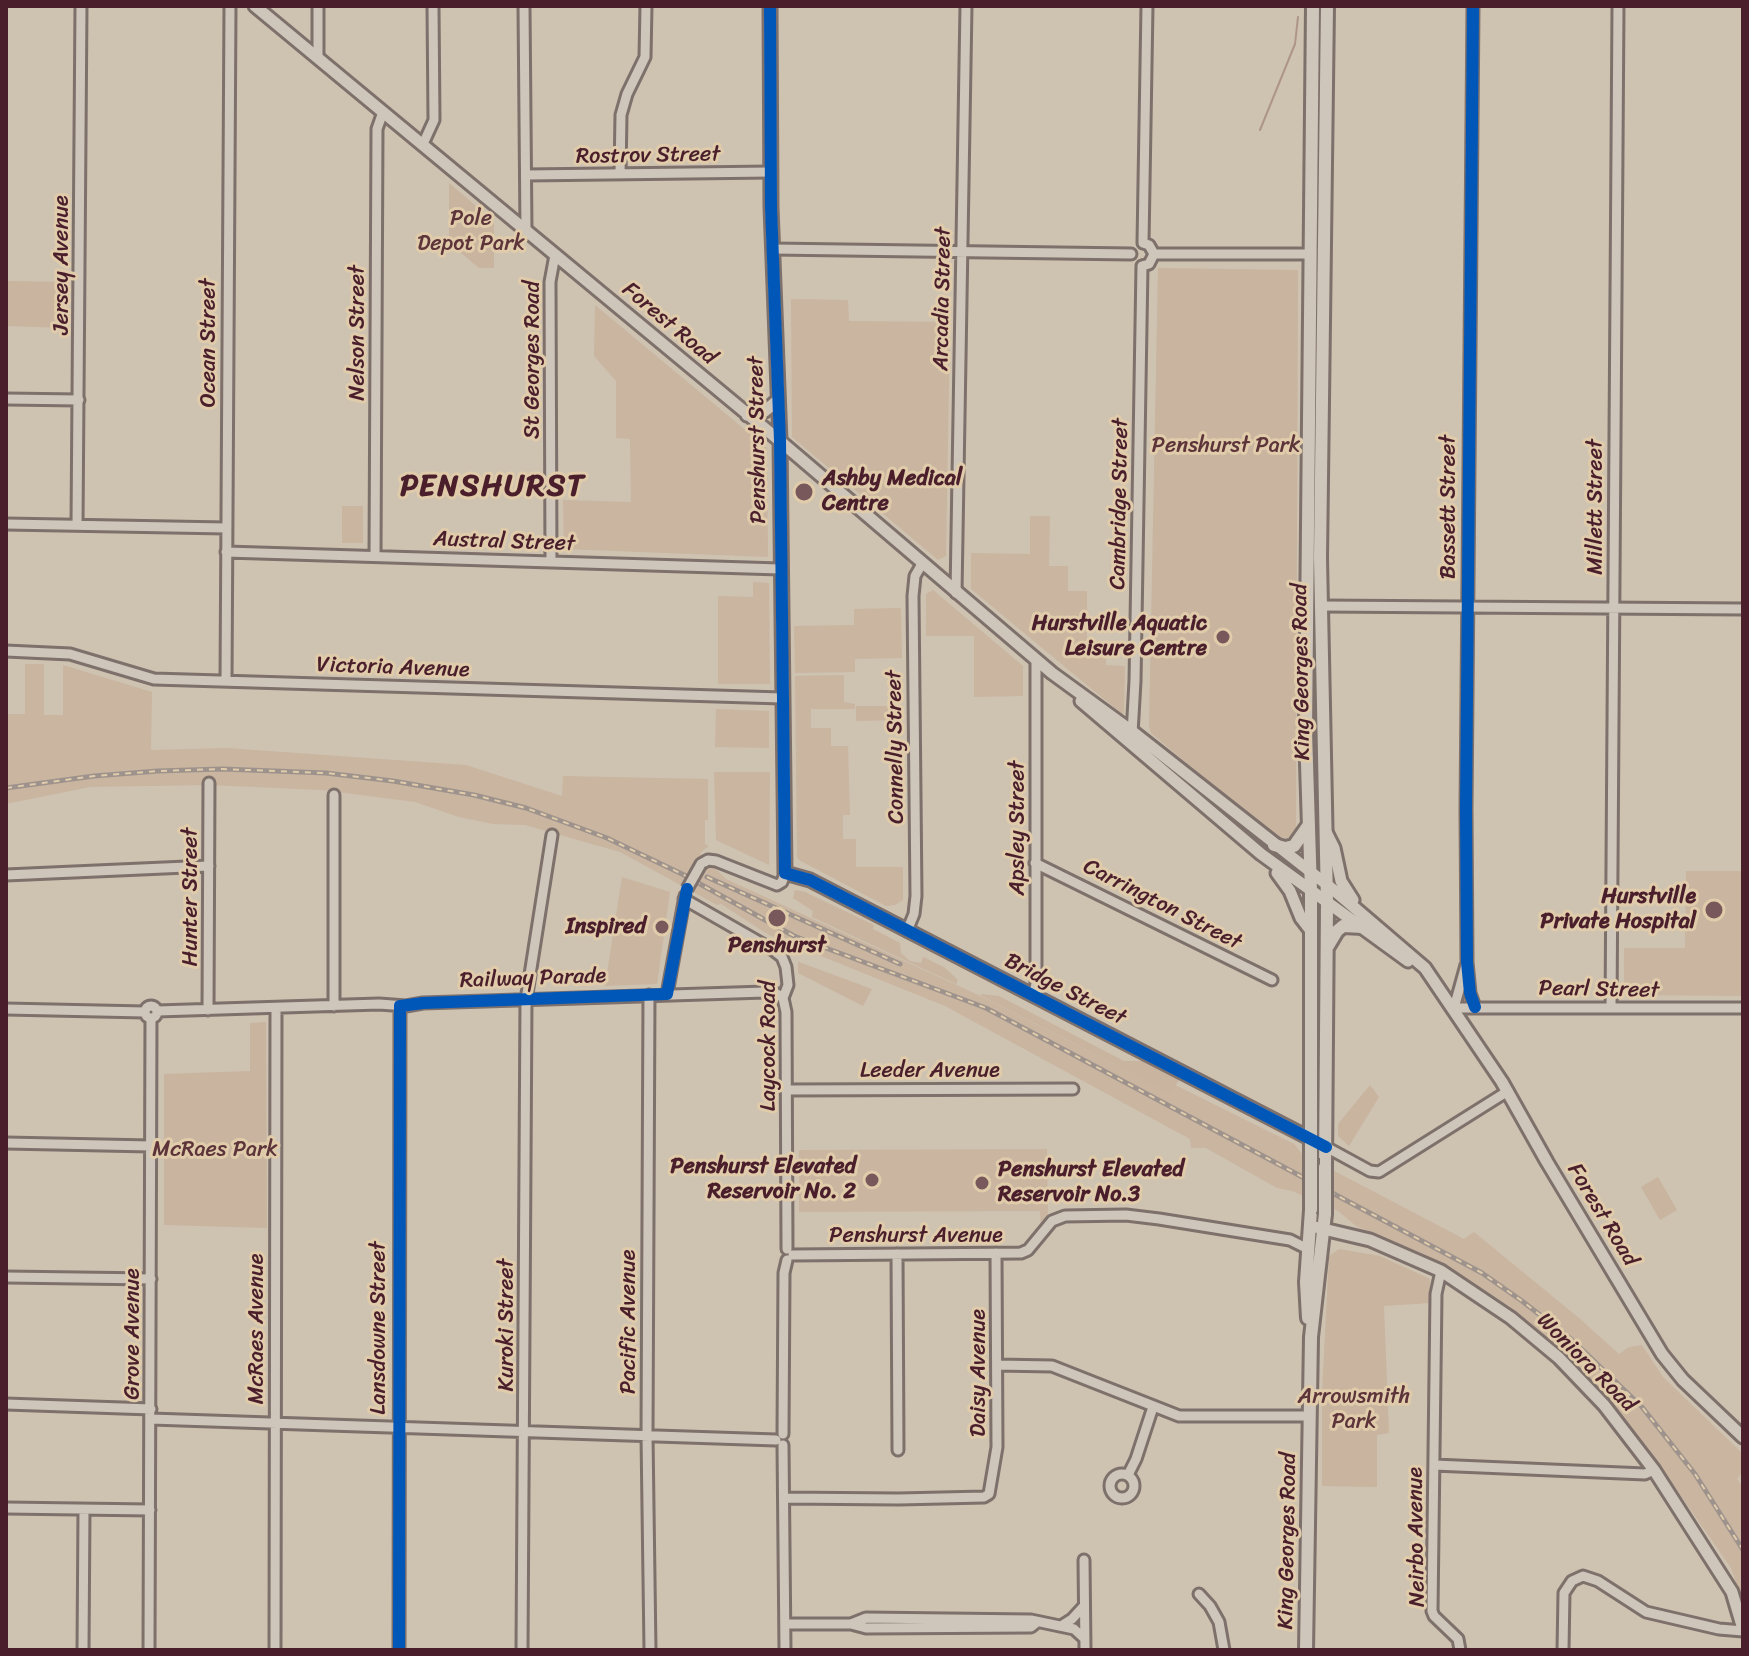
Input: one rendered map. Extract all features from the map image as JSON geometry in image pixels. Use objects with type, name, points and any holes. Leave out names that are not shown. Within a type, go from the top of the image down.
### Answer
[{"type":"highway","name":"King Georges Road","points":[[1311,1337],[1306,1301],[1311,1210],[1311,872],[1306,731],[1313,6]]},
{"type":"highway","name":"King Georges Road","points":[[1306,1650],[1311,1337],[1324,1229],[1326,1147],[1327,903],[1321,606],[1327,6]]},
{"type":"highway","points":[[1309,254],[1316,249],[1319,223],[1326,214]]},
{"type":"highway","points":[[1274,845],[1285,848],[1294,846],[1308,826]]},
{"type":"highway","points":[[1326,949],[1343,926],[1363,927]]},
{"type":"highway","name":"Bridge Street","points":[[1311,1139],[1326,1147]]},
{"type":"main road","name":"Forest Road","points":[[255,6],[780,441],[956,593],[1130,737],[1261,854],[1405,959],[1447,998]]},
{"type":"main road","name":"Penshurst Street","points":[[770,6],[771,172],[780,441],[785,873]]},
{"type":"main road","points":[[747,415],[765,411],[778,400]]},
{"type":"main road","name":"Forest Road","points":[[1130,737],[1311,872],[1425,968],[1508,1091],[1668,1363],[1743,1437]]},
{"type":"main road","points":[[1324,830],[1334,848],[1341,881],[1363,914]]},
{"type":"main road","points":[[1261,854],[1284,880],[1301,918],[1311,931]]},
{"type":"main road","name":"Bridge Street","points":[[785,873],[810,880],[1311,1139]]},
{"type":"main road","name":"Woniora Road","points":[[1310,1226],[1370,1240],[1441,1271],[1511,1318],[1559,1358],[1604,1405],[1654,1470],[1732,1592],[1743,1630]]},
{"type":"street","name":"Jersey Avenue","points":[[77,525],[81,6]]},
{"type":"street","name":"Ocean Street","points":[[226,681],[230,6]]},
{"type":"street","points":[[318,6],[318,58]]},
{"type":"street","points":[[423,144],[434,120],[433,6]]},
{"type":"street","points":[[524,6],[526,231]]},
{"type":"street","points":[[620,174],[621,115],[627,94],[645,57],[646,6]]},
{"type":"street","name":"Arcadia Street","points":[[956,593],[966,6]]},
{"type":"street","points":[[1143,243],[1147,6]]},
{"type":"street","name":"Bassett Street","points":[[1473,6],[1467,962],[1470,993],[1475,1007]]},
{"type":"street","name":"Millett Street","points":[[1611,1008],[1618,6]]},
{"type":"street","points":[[299,42],[311,41],[318,30]]},
{"type":"street","name":"Nelson Street","points":[[375,556],[377,129],[383,112]]},
{"type":"street","name":"Rostrov Street","points":[[526,175],[771,172]]},
{"type":"street","points":[[1143,243],[1149,245],[1154,254],[1149,264],[1142,266],[1133,261],[1131,254],[1136,245],[1143,243]]},
{"type":"street","points":[[773,249],[1131,254]]},
{"type":"street","points":[[1154,254],[1309,254]]},
{"type":"street","name":"St Georges Road","points":[[551,561],[550,282],[555,255]]},
{"type":"street","name":"Cambridge Street","points":[[1130,737],[1142,266]]},
{"type":"street","points":[[6,399],[79,400]]},
{"type":"street","points":[[6,524],[226,528]]},
{"type":"street","name":"Austral Street","points":[[226,552],[780,569]]},
{"type":"street","name":"Connelly Street","points":[[907,931],[914,914],[916,896],[913,596],[916,574],[922,564]]},
{"type":"street","points":[[1321,606],[1743,609]]},
{"type":"street","name":"Victoria Avenue","points":[[6,651],[70,654],[154,679],[782,698]]},
{"type":"street","name":"Apsley Street","points":[[1033,996],[1036,984],[1036,660]]},
{"type":"street","name":"Hunter Street","points":[[208,1010],[209,783]]},
{"type":"street","points":[[334,795],[334,1006]]},
{"type":"street","name":"Kuroki Street","points":[[522,1650],[526,1000],[552,835]]},
{"type":"street","name":"Bridge Street","points":[[686,894],[701,864],[708,860],[774,885],[781,883],[785,873]]},
{"type":"street","name":"Carrington Street","points":[[1035,863],[1272,980]]},
{"type":"street","points":[[6,875],[209,866]]},
{"type":"street","points":[[667,994],[686,894]]},
{"type":"street","name":"Laycock Road","points":[[686,894],[782,957],[788,980],[783,998],[786,1012],[789,1255],[784,1273],[780,1440],[784,1498],[785,1650]]},
{"type":"street","name":"Bassett Street","points":[[1454,1008],[1467,962]]},
{"type":"street","name":"Railway Parade","points":[[6,1009],[151,1014],[667,994],[765,992],[783,998]]},
{"type":"street","name":"Pacific Avenue","points":[[649,995],[647,1436],[650,1650]]},
{"type":"street","name":"Lansdowne Street","points":[[399,1650],[400,1006]]},
{"type":"street","name":"McRaes Avenue","points":[[275,1650],[276,1008]]},
{"type":"street","name":"Pearl Street","points":[[1454,1008],[1743,1008]]},
{"type":"street","name":"Grove Avenue","points":[[149,1650],[151,1014]]},
{"type":"street","name":"Leeder Avenue","points":[[787,1090],[1073,1089]]},
{"type":"street","name":"Bridge Street","points":[[1326,1147],[1370,1171],[1379,1172],[1508,1091]]},
{"type":"street","points":[[6,1143],[151,1146]]},
{"type":"street","name":"Penshurst Avenue","points":[[789,1255],[1025,1252],[1052,1221],[1065,1216],[1142,1217],[1284,1239],[1308,1249]]},
{"type":"street","name":"Daisy Avenue","points":[[784,1498],[984,1497],[991,1493],[997,1447],[996,1253]]},
{"type":"street","points":[[897,1254],[898,1450]]},
{"type":"street","name":"Neirbo Avenue","points":[[1441,1271],[1436,1286],[1432,1611],[1458,1639],[1460,1650]]},
{"type":"street","points":[[6,1277],[151,1279]]},
{"type":"street","points":[[997,1365],[1052,1366],[1179,1416],[1310,1416]]},
{"type":"street","points":[[6,1404],[274,1425],[780,1440]]},
{"type":"street","points":[[1128,1475],[1153,1407]]},
{"type":"street","points":[[1434,1465],[1645,1474],[1654,1470]]},
{"type":"street","points":[[6,1508],[150,1510]]},
{"type":"street","points":[[83,1650],[84,1510]]},
{"type":"street","points":[[1084,1560],[1085,1644]]},
{"type":"street","points":[[1563,1650],[1564,1593],[1572,1581],[1583,1576],[1598,1581],[1646,1612],[1719,1629],[1743,1630]]},
{"type":"street","points":[[1199,1594],[1219,1622],[1224,1650]]},
{"type":"street","points":[[1061,1626],[1084,1606]]},
{"type":"street","points":[[785,1624],[851,1624],[866,1618],[1031,1620],[1074,1629],[1085,1644]]},
{"type":"shaded area","points":[[791,299],[848,300],[849,321],[950,322],[946,556],[938,560],[792,437]]},
{"type":"shaded area","points":[[595,305],[767,448],[768,557],[564,549],[563,500],[631,502],[630,439],[616,438],[616,381],[594,356]]},
{"type":"shaded area","points":[[342,506],[363,506],[363,543],[342,543]]},
{"type":"shaded area","points":[[1030,516],[1050,516],[1049,566],[1068,566],[1068,591],[1087,591],[1087,649],[1106,649],[1106,665],[1125,666],[1122,714],[971,589],[971,553],[1030,554]]},
{"type":"shaded area","points":[[753,582],[769,583],[770,684],[718,684],[718,596],[753,597]]},
{"type":"shaded area","points":[[933,590],[1023,666],[1023,696],[974,697],[974,636],[926,636],[926,594]]},
{"type":"shaded area","points":[[901,608],[902,658],[855,659],[855,672],[795,673],[794,626],[854,625],[854,609]]},
{"type":"shaded area","points":[[25,664],[44,664],[44,715],[63,715],[63,665],[152,692],[151,750],[226,748],[466,765],[562,796],[563,776],[708,779],[705,844],[709,846],[700,853],[726,879],[989,1000],[1114,1064],[1139,1067],[1294,1144],[1302,1154],[1464,1239],[1474,1232],[1619,1354],[1629,1347],[1642,1345],[1663,1377],[1743,1454],[1743,1471],[1737,1479],[1743,1487],[1743,1603],[1731,1568],[1652,1454],[1575,1362],[1509,1306],[1426,1255],[1356,1226],[1338,1211],[1292,1191],[1277,1188],[1206,1148],[1191,1148],[1190,1139],[945,1006],[769,935],[721,904],[717,905],[620,852],[525,825],[493,824],[459,817],[415,802],[322,790],[209,785],[90,787],[6,804],[6,714],[25,714]]},
{"type":"shaded area","points":[[844,675],[844,702],[855,704],[855,709],[811,709],[811,728],[831,728],[831,746],[848,746],[850,815],[843,815],[843,839],[856,839],[856,867],[903,867],[903,900],[895,905],[886,906],[797,857],[795,676]]},
{"type":"shaded area","points":[[716,709],[769,711],[769,748],[715,747]]},
{"type":"shaded area","points":[[714,772],[770,772],[769,865],[716,840]]},
{"type":"shaded area","name":"Hurstville Private Hospital","points":[[1686,871],[1743,871],[1743,996],[1628,995],[1624,991],[1624,948],[1685,948]]},
{"type":"shaded area","points":[[622,877],[670,892],[657,984],[605,986]]},
{"type":"shaded area","points":[[1047,1149],[1048,1217],[1041,1227],[1040,1211],[799,1212],[799,1150]]},
{"type":"green space","name":"Pole Depot Park","points":[[449,183],[494,221],[494,268],[479,268],[449,243]]},
{"type":"green space","name":"Penshurst Park","points":[[1158,268],[1298,270],[1296,827],[1290,838],[1277,837],[1259,824],[1151,733],[1149,727]]},
{"type":"green space","points":[[7,281],[66,282],[65,328],[7,326]]},
{"type":"green space","points":[[856,706],[903,706],[903,720],[856,721]]},
{"type":"green space","points":[[795,890],[874,925],[873,929],[900,943],[901,953],[910,961],[921,963],[923,957],[944,967],[958,980],[956,984],[812,917],[813,911],[793,898]]},
{"type":"green space","points":[[798,962],[872,989],[863,1006],[798,973]]},
{"type":"green space","points":[[982,994],[999,996],[1124,1061],[1148,1061],[1179,1080],[1171,1093]]},
{"type":"green space","name":"McRaes Park","points":[[266,1022],[267,1228],[164,1225],[164,1074],[250,1071],[250,1023]]},
{"type":"green space","points":[[1370,1085],[1379,1097],[1349,1146],[1338,1136],[1338,1124]]},
{"type":"green space","points":[[1658,1177],[1677,1210],[1660,1220],[1641,1187]]},
{"type":"green space","name":"Arrowsmith Park","points":[[1339,1249],[1380,1256],[1430,1279],[1430,1303],[1384,1306],[1389,1433],[1377,1435],[1377,1487],[1322,1486],[1322,1393],[1329,1256]]},
{"type":"waterway","points":[[1260,130],[1295,44],[1298,17]]},
{"type":"railway","points":[[6,788],[158,771],[222,769],[326,773],[474,795],[526,808],[607,838],[682,874],[794,936],[986,1008],[1482,1273],[1571,1339],[1642,1407],[1695,1474],[1743,1550]]},
{"type":"railway","points":[[707,877],[900,964]]},
{"type":"cycle path","points":[[770,6],[771,207],[780,441],[785,873],[810,880],[1326,1147]]},
{"type":"cycle path","points":[[1473,6],[1466,809],[1467,962],[1470,993],[1475,1007]]},
{"type":"cycle path","points":[[399,1650],[400,1006],[667,994],[687,889]]},
{"type":"place","name":"Ashby Medical Centre","points":[[804,492]]},
{"type":"place","name":"Hurstville Aquatic Leisure Centre","points":[[1223,637]]},
{"type":"place","name":"Hurstville Private Hospital","points":[[1714,910]]},
{"type":"place","name":"Penshurst","points":[[777,918]]},
{"type":"place","name":"Inspired","points":[[662,927]]},
{"type":"place","name":"Penshurst Elevated Reservoir No. 2","points":[[872,1180]]},
{"type":"place","name":"Penshurst Elevated Reservoir No.3","points":[[982,1183]]},
{"type":"district","name":"PENSHURST","points":[[493,487]]}]
